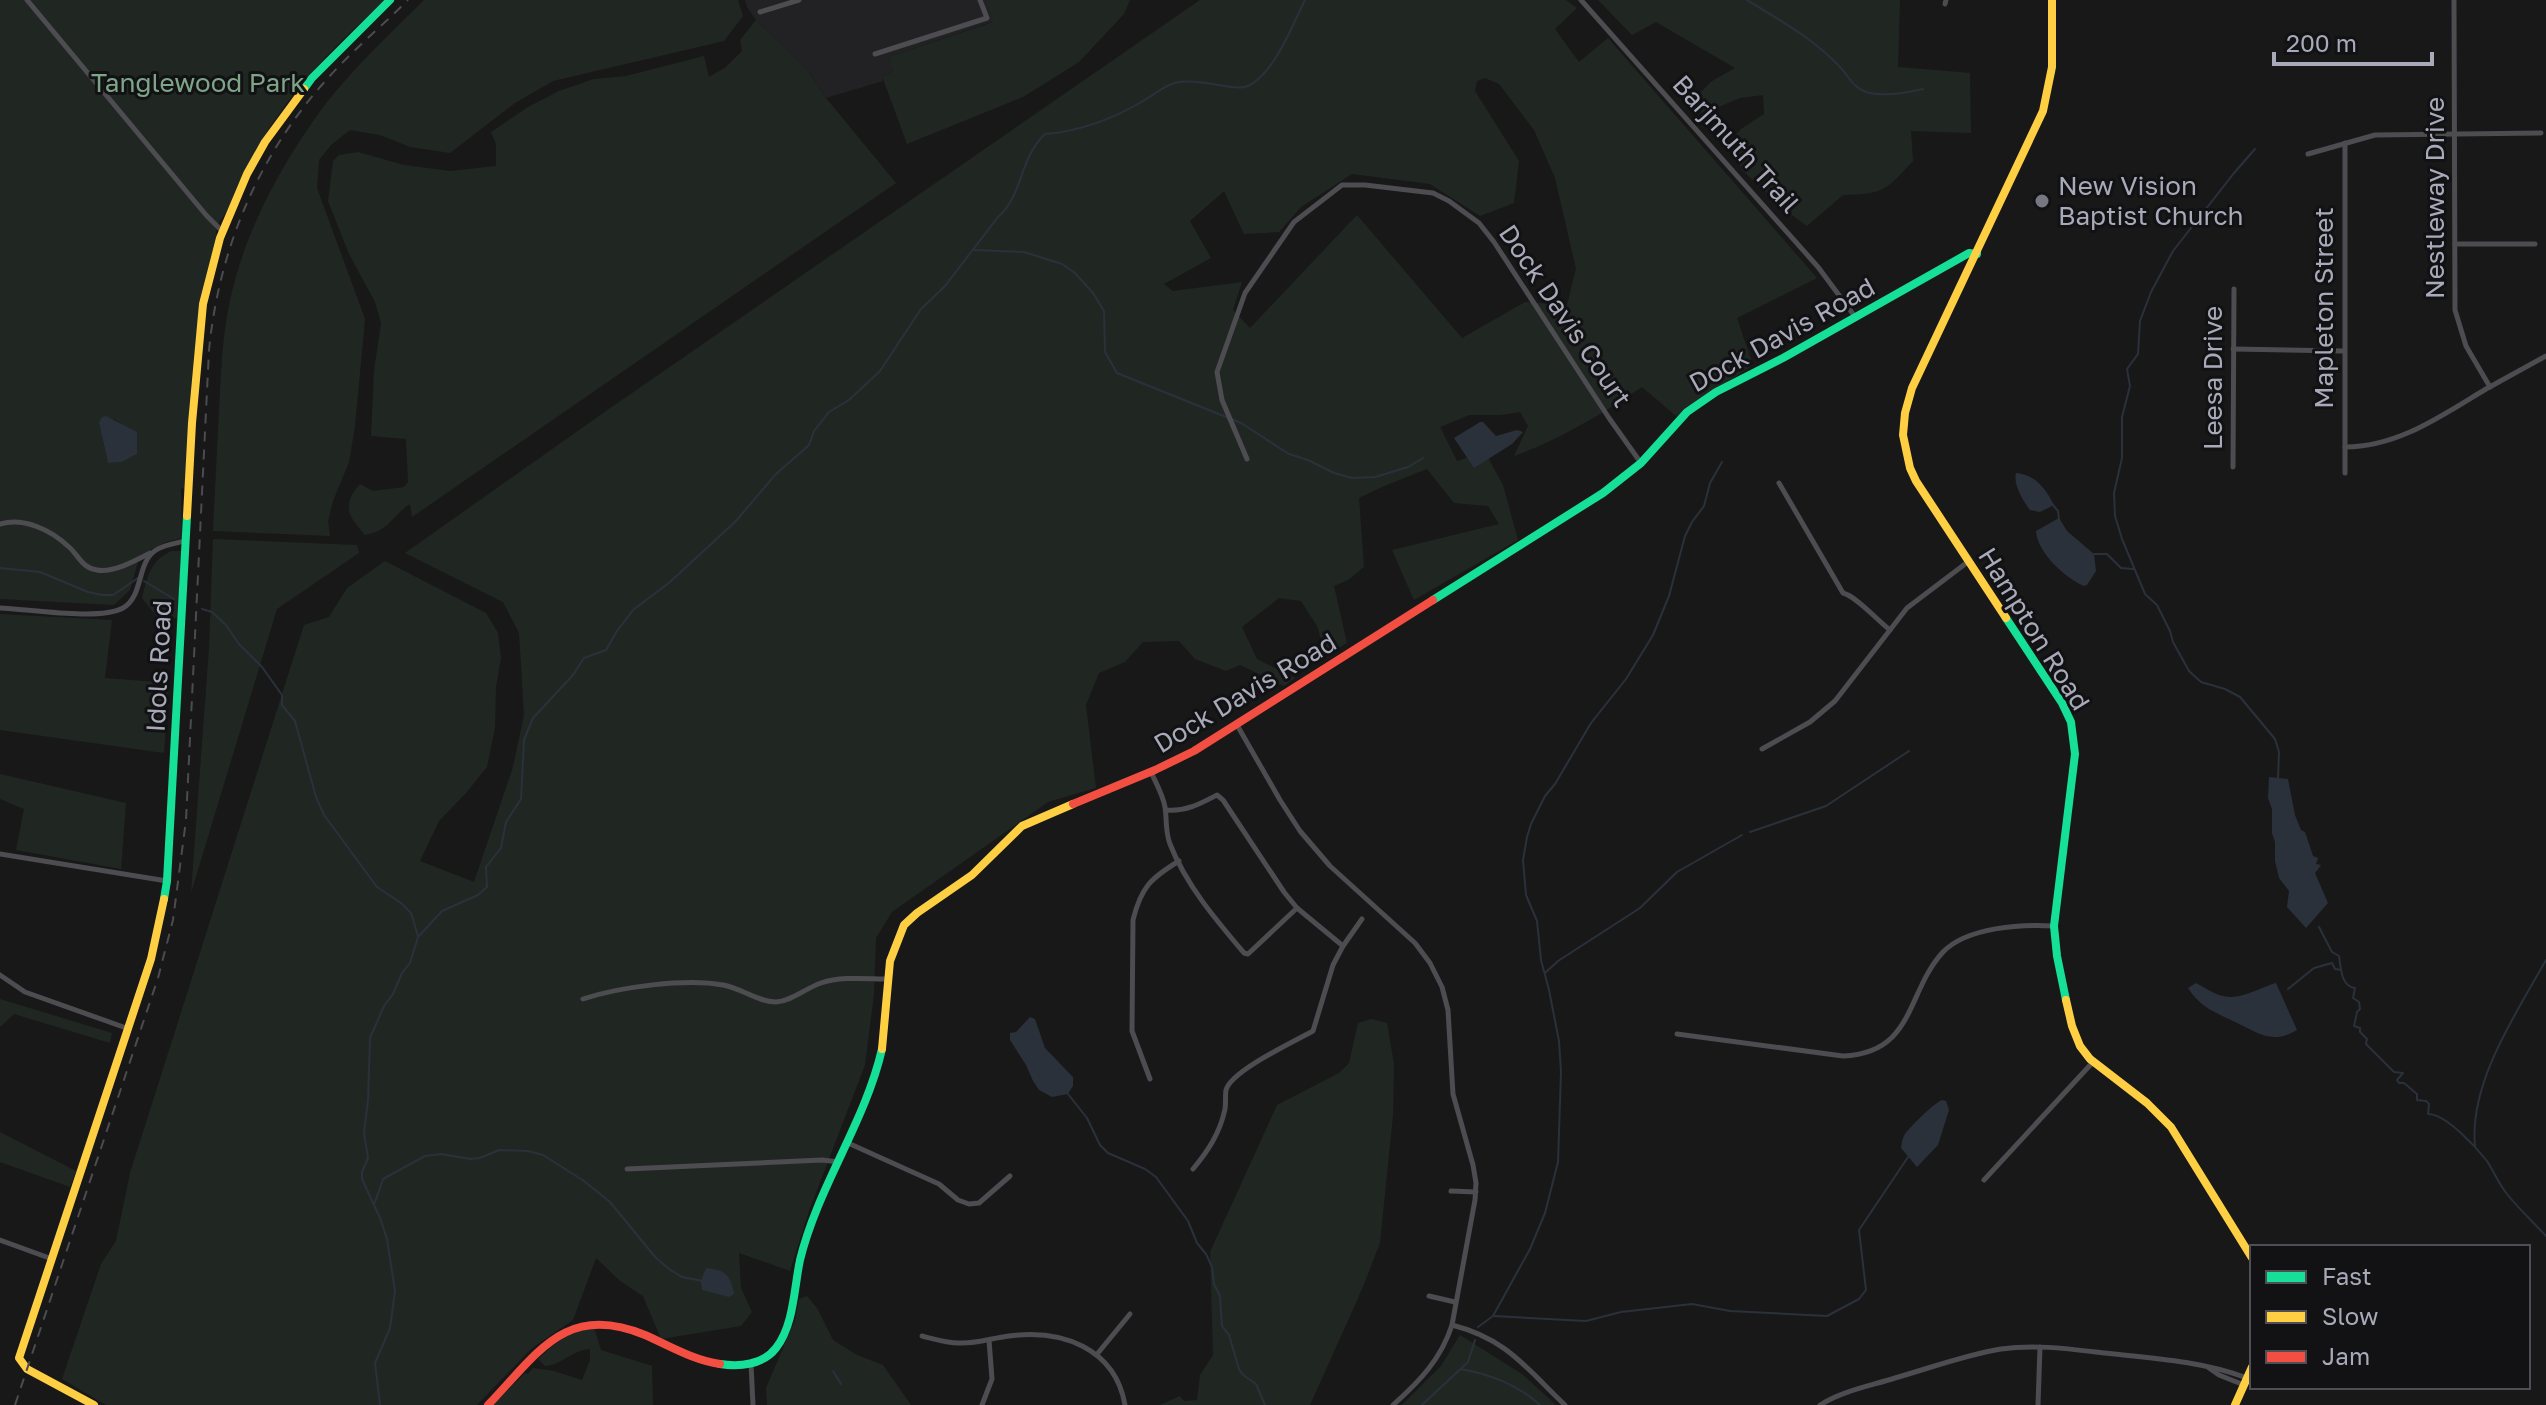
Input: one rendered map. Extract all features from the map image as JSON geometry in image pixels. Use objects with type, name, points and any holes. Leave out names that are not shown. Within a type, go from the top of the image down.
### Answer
[{"type":"street","points":[[27,0],[222,231]]},
{"type":"street","name":"Idols Road","points":[[94,1405],[27,1369],[19,1358],[151,959],[167,881],[192,423],[203,304],[222,231],[265,142],[312,78],[390,0]]},
{"type":"street","points":[[760,12],[799,0]]},
{"type":"street","points":[[875,54],[987,18],[980,0]]},
{"type":"street","name":"Barjmuth Trail","points":[[1581,0],[1818,267],[1856,318]]},
{"type":"street","name":"Hampton Road","points":[[2052,0],[2052,67],[2047,100],[1912,388],[1903,419],[1903,448],[1916,481],[2062,703],[2074,734],[2075,754],[2054,926],[2072,1026],[2080,1046],[2093,1062],[2147,1103],[2171,1127],[2250,1255]]},
{"type":"street","name":"Nestleway Drive","points":[[2454,0],[2454,295],[2457,321],[2466,346],[2490,387]]},
{"type":"street","points":[[2308,154],[2385,134],[2541,133]]},
{"type":"street","name":"Mapleton Street","points":[[2345,143],[2345,473]]},
{"type":"street","name":"Dock Davis Court","points":[[1247,459],[1222,400],[1217,372],[1245,293],[1294,222],[1342,185],[1365,185],[1433,193],[1479,223],[1641,463]]},
{"type":"street","points":[[2455,244],[2535,244]]},
{"type":"street","name":"Dock Davis Road","points":[[751,1364],[769,1355],[782,1338],[802,1251],[881,1055],[895,942],[910,918],[976,872],[1022,826],[1194,751],[1603,493],[1641,463],[1687,412],[1716,392],[1856,318],[1969,253],[1977,254]]},
{"type":"street","name":"Leesa Drive","points":[[2233,467],[2234,289]]},
{"type":"street","points":[[2233,349],[2343,351]]},
{"type":"street","points":[[2345,447],[2362,447],[2395,439],[2435,420],[2546,356]]},
{"type":"street","points":[[1779,483],[1843,593],[1853,596],[1890,630]]},
{"type":"street","points":[[0,524],[22,521],[39,528],[67,545],[85,566],[94,570],[120,567],[156,550],[185,541]]},
{"type":"street","points":[[0,608],[77,613],[117,610],[131,601],[147,559],[156,550]]},
{"type":"street","points":[[1762,749],[1810,722],[1835,701],[1907,608],[1969,561]]},
{"type":"street","points":[[1237,725],[1300,831],[1327,863],[1415,943],[1437,974],[1448,1010],[1453,1094],[1473,1165],[1476,1192],[1446,1343],[1435,1363],[1393,1405]]},
{"type":"street","points":[[1151,772],[1163,798],[1165,826],[1179,861],[1218,922],[1244,953],[1248,954],[1297,908]]},
{"type":"street","points":[[1166,810],[1192,807],[1217,795],[1297,908],[1343,946]]},
{"type":"street","points":[[0,854],[167,881]]},
{"type":"street","points":[[1150,1079],[1132,1031],[1133,920],[1148,883],[1179,861]]},
{"type":"street","points":[[1193,1169],[1217,1136],[1227,1101],[1226,1090],[1233,1080],[1253,1064],[1313,1031],[1333,965],[1362,919]]},
{"type":"street","points":[[1677,1034],[1862,1056],[1897,1033],[1944,952],[1960,940],[1995,929],[2054,926]]},
{"type":"street","points":[[0,975],[25,992],[129,1029]]},
{"type":"street","points":[[583,999],[603,992],[683,983],[721,984],[773,1002],[788,1000],[824,982],[857,978],[889,979]]},
{"type":"street","points":[[1984,1180],[2093,1062]]},
{"type":"street","points":[[848,1143],[939,1184],[958,1200],[969,1204],[979,1203],[1010,1176]]},
{"type":"street","points":[[627,1169],[822,1160],[839,1162]]},
{"type":"street","points":[[1451,1191],[1476,1192]]},
{"type":"street","points":[[0,1240],[53,1259]]},
{"type":"street","points":[[1429,1296],[1455,1302]]},
{"type":"street","points":[[1098,1353],[1130,1314]]},
{"type":"street","points":[[488,1405],[549,1344],[569,1329],[606,1323],[713,1364],[751,1364],[753,1405]]},
{"type":"street","points":[[1452,1325],[1469,1329],[1500,1344],[1565,1405]]},
{"type":"street","points":[[922,1336],[953,1343],[1010,1336],[1071,1341],[1098,1353],[1117,1379],[1125,1405]]},
{"type":"street","points":[[982,1405],[993,1369],[989,1340]]},
{"type":"street","points":[[2038,1405],[2040,1347]]},
{"type":"street","points":[[1820,1405],[1950,1361],[1999,1349],[2040,1347],[2161,1358],[2208,1368],[2219,1375],[2246,1382]]},
{"type":"street","points":[[2235,1405],[2250,1372]]},
{"type":"shaded area","points":[[745,0],[986,0],[994,21],[889,57],[893,71],[882,76],[883,81],[826,98],[807,69],[756,20]]},
{"type":"shaded area","points":[[106,416],[137,432],[137,454],[122,462],[108,463],[99,423]]},
{"type":"shaded area","points":[[1480,422],[1496,436],[1517,430],[1523,432],[1512,444],[1474,468],[1454,438]]},
{"type":"shaded area","points":[[2016,473],[2029,476],[2039,483],[2054,505],[2040,512],[2030,510],[2017,487]]},
{"type":"shaded area","points":[[2059,518],[2067,531],[2094,554],[2096,571],[2087,585],[2061,571],[2041,547],[2036,531]]},
{"type":"shaded area","points":[[2269,777],[2288,779],[2295,815],[2313,856],[2318,858],[2316,864],[2321,865],[2315,873],[2328,903],[2306,928],[2287,907],[2289,891],[2279,878],[2272,833],[2272,809],[2268,798]]},
{"type":"shaded area","points":[[2196,983],[2219,995],[2234,997],[2276,983],[2297,1030],[2279,1037],[2256,1032],[2202,1004],[2188,988]]},
{"type":"shaded area","points":[[1030,1017],[1035,1019],[1045,1048],[1073,1077],[1073,1086],[1068,1094],[1052,1097],[1039,1090],[1010,1040],[1010,1033],[1016,1032]]},
{"type":"shaded area","points":[[1942,1100],[1946,1101],[1949,1110],[1938,1145],[1917,1167],[1901,1148],[1903,1138],[1922,1116]]},
{"type":"shaded area","points":[[706,1268],[726,1275],[734,1294],[729,1297],[702,1290],[701,1281]]},
{"type":"green space","name":"Tanglewood Park","points":[[0,0],[386,0],[336,46],[278,115],[217,226],[193,362],[185,489],[181,488],[182,538],[140,555],[130,590],[114,605],[0,599]],"holes":[[[114,419],[121,424],[137,454],[122,462],[108,463],[99,423]]]},
{"type":"green space","points":[[424,0],[738,0],[743,16],[724,41],[553,81],[515,103],[450,153],[410,147],[380,135],[350,130],[331,145],[319,160],[317,188],[365,319],[355,426],[349,462],[328,521],[330,536],[213,531],[224,342],[230,301],[245,249],[279,175],[324,106],[359,65]]},
{"type":"green space","points":[[986,0],[1130,0],[1124,14],[1079,62],[1023,97],[907,144],[882,76],[893,71],[889,57],[993,22]]},
{"type":"green space","points":[[1200,0],[1566,0],[1577,8],[1555,29],[1579,62],[1608,38],[1817,278],[1737,318],[1753,365],[1676,416],[1642,387],[1580,426],[1514,456],[1528,426],[1520,412],[1470,415],[1440,427],[1457,461],[1485,452],[1503,485],[1518,540],[1414,600],[1392,550],[1499,524],[1488,506],[1454,503],[1427,469],[1359,498],[1364,567],[1348,580],[1334,586],[1347,643],[1326,656],[1317,626],[1301,601],[1279,598],[1242,627],[1257,659],[1295,678],[1284,686],[1240,665],[1226,671],[1195,659],[1179,641],[1143,642],[1125,662],[1099,673],[1086,705],[1096,788],[1048,802],[892,912],[876,938],[874,994],[865,1065],[809,1211],[790,1271],[739,1253],[741,1288],[752,1312],[741,1326],[661,1339],[643,1296],[620,1281],[596,1258],[573,1320],[532,1348],[477,1405],[106,1405],[62,1379],[101,1264],[116,1241],[130,1173],[304,625],[329,617],[347,588],[385,561],[486,613],[498,633],[501,658],[496,687],[495,728],[487,767],[439,821],[420,861],[474,882],[513,767],[524,715],[519,633],[503,602],[405,553]],"holes":[[[1485,78],[1499,84],[1534,130],[1555,178],[1576,269],[1567,305],[1525,302],[1462,338],[1357,215],[1250,328],[1233,310],[1242,282],[1173,291],[1164,284],[1211,258],[1190,221],[1224,191],[1244,234],[1279,232],[1301,207],[1352,174],[1430,184],[1480,216],[1514,203],[1519,161],[1475,91],[1477,81]]]},
{"type":"green space","points":[[1598,0],[1900,0],[1898,67],[1970,73],[1971,133],[1911,131],[1913,161],[1896,179],[1876,192],[1843,195],[1807,226],[1742,170],[1729,143],[1741,129],[1764,114],[1763,95],[1740,98],[1702,114],[1694,99],[1712,81],[1735,68],[1656,22],[1632,35]]},
{"type":"green space","points":[[756,20],[807,69],[826,98],[896,183],[412,517],[410,504],[385,526],[365,535],[351,516],[350,499],[360,484],[373,491],[404,487],[408,482],[406,439],[371,436],[374,371],[381,323],[375,302],[349,254],[328,201],[333,161],[339,155],[358,152],[404,165],[450,171],[496,166],[496,144],[491,132],[528,107],[559,91],[594,79],[626,76],[704,56],[709,77],[726,67],[742,51],[740,40]]},
{"type":"green space","points":[[213,539],[357,545],[359,553],[277,609],[191,893],[209,648]]},
{"type":"green space","points":[[172,551],[181,551],[178,618],[158,618],[142,598],[155,564]]},
{"type":"green space","points":[[0,614],[112,620],[105,678],[169,683],[164,753],[0,730]]},
{"type":"green space","points":[[0,774],[126,803],[121,869],[16,850],[24,809],[0,799]]},
{"type":"green space","points":[[0,999],[112,1033],[110,1043],[14,1014],[0,1027]]},
{"type":"green space","points":[[1371,1019],[1387,1023],[1394,1064],[1393,1115],[1380,1243],[1310,1405],[1160,1405],[1180,1396],[1184,1401],[1197,1400],[1200,1375],[1213,1355],[1210,1252],[1277,1105],[1339,1073],[1349,1063],[1358,1023]]},
{"type":"green space","points":[[0,1132],[76,1171],[70,1187],[0,1162]]},
{"type":"green space","points":[[807,1296],[817,1308],[833,1340],[857,1355],[883,1365],[911,1405],[767,1405],[766,1388],[795,1320],[799,1299]]},
{"type":"green space","points":[[594,1327],[601,1350],[652,1366],[653,1405],[493,1405],[533,1368],[582,1380],[590,1360],[590,1349],[551,1365],[545,1366],[538,1359],[570,1334]]},
{"type":"green space","points":[[1460,1335],[1522,1374],[1556,1405],[1402,1405],[1441,1366]]},
{"type":"waterway","points":[[380,1405],[375,1363],[390,1328],[395,1291],[387,1239],[362,1179],[368,1158],[364,1133],[370,1038],[384,1006],[410,963],[418,937],[442,911],[478,895],[487,887],[486,867],[501,848],[506,822],[521,799],[524,740],[533,718],[573,675],[584,658],[606,650],[633,610],[670,582],[736,521],[775,475],[809,445],[814,431],[829,412],[849,400],[880,371],[921,309],[945,286],[1013,198],[1030,155],[1045,134],[1083,127],[1108,118],[1175,83],[1248,86],[1274,60],[1305,0]]},
{"type":"waterway","points":[[1747,0],[1818,47],[1861,90],[1887,94],[1923,89]]},
{"type":"waterway","points":[[2255,149],[2173,251],[2151,292],[2140,321],[2138,354],[2127,369],[2130,386],[2122,417],[2122,458],[2114,493],[2115,516],[2122,539],[2145,594],[2157,605],[2189,671],[2201,682],[2240,697],[2275,739],[2279,752],[2278,779]]},
{"type":"waterway","points":[[974,250],[1024,252],[1062,264],[1093,293],[1104,311],[1105,352],[1117,373],[1241,423],[1289,454],[1352,478],[1375,477],[1408,467],[1423,458]]},
{"type":"waterway","points":[[1478,1327],[1493,1316],[1530,1249],[1545,1213],[1558,1162],[1559,1041],[1541,960],[1537,921],[1526,895],[1523,860],[1527,837],[1545,796],[1591,723],[1626,679],[1653,635],[1669,596],[1685,536],[1704,506],[1710,483],[1722,462]]},
{"type":"waterway","points":[[2052,504],[2058,511],[2059,519]]},
{"type":"waterway","points":[[2094,554],[2107,554],[2121,568],[2133,569]]},
{"type":"waterway","points":[[0,568],[40,572],[102,595],[113,595],[138,578]]},
{"type":"waterway","points":[[144,581],[174,599]]},
{"type":"waterway","points":[[202,609],[212,612],[226,625],[282,695],[282,705],[295,721],[324,815],[377,887],[411,913],[418,936]]},
{"type":"waterway","points":[[1750,832],[1826,806],[1909,751]]},
{"type":"waterway","points":[[1545,973],[1558,961],[1640,908],[1677,872],[1742,835]]},
{"type":"waterway","points":[[2319,927],[2332,952],[2339,956],[2344,980],[2355,988],[2353,998],[2359,1002],[2360,1009],[2354,1026],[2360,1028],[2367,1039],[2366,1044],[2394,1072],[2403,1073],[2397,1080],[2417,1094],[2417,1100],[2429,1104],[2428,1114],[2452,1125],[2476,1148],[2507,1194],[2546,1236]]},
{"type":"waterway","points":[[2475,1146],[2475,1122],[2487,1073],[2546,960]]},
{"type":"waterway","points":[[2288,989],[2314,968],[2332,963],[2335,969],[2341,970]]},
{"type":"waterway","points":[[1068,1094],[1087,1118],[1100,1145],[1108,1153],[1156,1177],[1188,1221],[1212,1267],[1214,1284],[1220,1296],[1222,1326],[1229,1335],[1239,1369],[1256,1384],[1265,1405]]},
{"type":"waterway","points":[[374,1205],[383,1179],[425,1156],[441,1154],[470,1159],[499,1150],[528,1151],[543,1155],[610,1202],[656,1258],[669,1269],[682,1277],[703,1281]]},
{"type":"waterway","points":[[1494,1316],[1586,1321],[1621,1312],[1692,1304],[1730,1311],[1827,1316],[1859,1299],[1866,1290],[1859,1230],[1908,1157]]},
{"type":"waterway","points":[[1422,1405],[1468,1362],[1475,1340]]},
{"type":"waterway","points":[[1461,1369],[1503,1381],[1540,1405]]},
{"type":"waterway","points":[[833,1371],[841,1384]]},
{"type":"railway","points":[[15,1405],[158,978],[173,920],[186,820],[209,350],[222,275],[246,204],[282,138],[328,78],[408,0]]},
{"type":"traffic: fast","points":[[304,89],[390,0]]},
{"type":"traffic: fast","points":[[1433,600],[1603,493],[1641,463],[1687,412],[1716,392],[1783,358],[1969,253],[1977,254]]},
{"type":"traffic: fast","points":[[164,899],[187,516]]},
{"type":"traffic: fast","points":[[2006,618],[2062,703],[2071,722],[2075,754],[2054,926],[2066,1000]]},
{"type":"traffic: fast","points":[[720,1364],[743,1365],[758,1361],[771,1354],[782,1339],[790,1317],[808,1233],[865,1103],[882,1049]]},
{"type":"traffic: slow","points":[[2006,618],[1916,481],[1903,435],[1912,388],[2043,111],[2052,67],[2052,0]]},
{"type":"traffic: slow","points":[[187,516],[203,304],[220,238],[247,174],[265,142],[304,89]]},
{"type":"traffic: slow","points":[[882,1049],[890,961],[904,925],[972,875],[1022,826],[1073,804]]},
{"type":"traffic: slow","points":[[94,1405],[27,1369],[19,1358],[151,959],[164,899]]},
{"type":"traffic: slow","points":[[2066,1000],[2080,1046],[2090,1059],[2147,1103],[2171,1127],[2250,1255]]},
{"type":"traffic: slow","points":[[2235,1405],[2250,1371]]},
{"type":"traffic: jam","points":[[1073,804],[1194,751],[1433,600]]},
{"type":"traffic: jam","points":[[488,1405],[539,1351],[556,1338],[574,1329],[594,1325],[618,1326],[691,1356],[720,1364]]},
{"type":"place","name":"New Vision Baptist Church","points":[[2042,201]]}]
